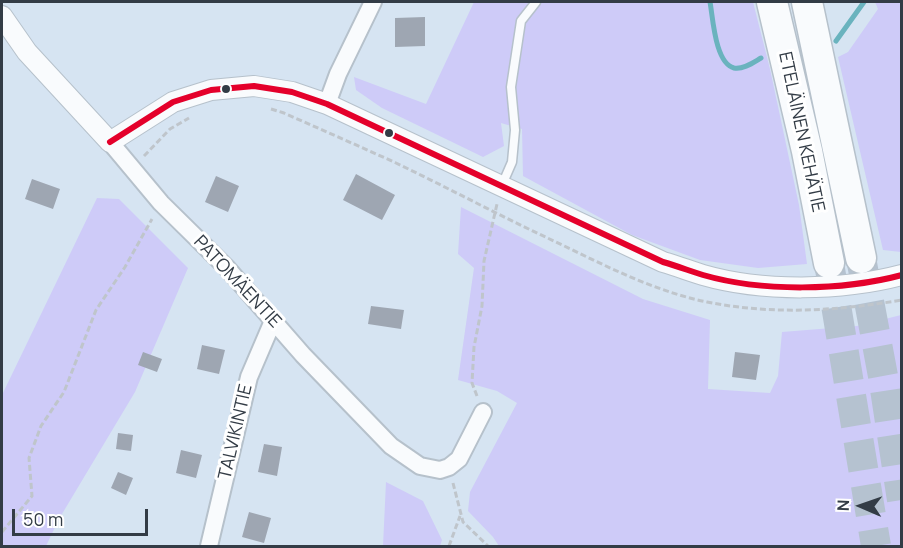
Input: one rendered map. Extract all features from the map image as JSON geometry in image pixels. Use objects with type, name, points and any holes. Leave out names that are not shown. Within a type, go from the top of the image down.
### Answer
[{"type":"highway","name":"ETELÄINEN KEHÄTIE","points":[[772,2],[807,152],[829,263]]},
{"type":"highway","name":"ETELÄINEN KEHÄTIE","points":[[807,2],[861,258]]},
{"type":"street","points":[[327,104],[338,74],[373,2]]},
{"type":"street","name":"PATOMÄENTIE","points":[[4,26],[110,142],[161,202],[227,268],[273,321],[390,446],[420,466],[440,470],[449,467]]},
{"type":"street","points":[[110,142],[173,102],[212,90],[254,86],[292,92],[327,104],[663,262],[705,276],[748,284],[796,287],[847,285],[902,275]]},
{"type":"street","name":"TALVIKINTIE","points":[[208,546],[249,378],[273,321]]},
{"type":"street","points":[[449,467],[459,459],[483,412]]},
{"type":"lane","points":[[502,185],[512,162],[515,130],[511,87],[521,21],[536,2]]},
{"type":"path","points":[[266,108],[284,113],[397,164],[465,198]]},
{"type":"path","points":[[132,168],[170,129],[197,113]]},
{"type":"path","points":[[483,412],[472,383],[474,347],[482,306],[484,261],[502,185]]},
{"type":"path","points":[[2,532],[32,496],[29,458],[41,426],[64,392],[96,310],[124,267],[161,202]]},
{"type":"path","points":[[449,467],[463,522],[488,546]]},
{"type":"path","points":[[449,546],[460,514]]},
{"type":"shaded area","points":[[474,2],[753,2],[799,205],[807,264],[758,268],[700,260],[632,235],[523,176],[522,129],[501,123],[504,146],[483,157],[382,108],[356,90],[354,77],[426,104]]},
{"type":"shaded area","points":[[875,2],[901,2],[901,252],[883,250],[838,57],[848,52],[878,9]]},
{"type":"shaded area","points":[[97,198],[119,199],[188,268],[135,392],[59,519],[46,546],[2,546],[2,395]]},
{"type":"shaded area","points":[[461,207],[643,299],[710,320],[708,389],[770,393],[778,376],[782,332],[857,326],[901,315],[901,546],[499,546],[468,511],[470,492],[517,403],[497,391],[458,380],[474,268],[458,254]]},
{"type":"shaded area","points":[[386,482],[423,501],[442,540],[440,546],[383,546]]},
{"type":"building","points":[[425,17],[425,46],[395,47],[395,18]]},
{"type":"building","points":[[356,174],[395,195],[382,220],[343,200]]},
{"type":"building","points":[[216,176],[239,186],[228,212],[205,202]]},
{"type":"building","points":[[32,179],[60,189],[53,209],[25,199]]},
{"type":"building","points":[[371,306],[404,310],[401,329],[368,324]]},
{"type":"building","points":[[202,345],[225,350],[219,374],[197,369]]},
{"type":"building","points":[[143,352],[162,359],[157,372],[138,365]]},
{"type":"building","points":[[735,352],[760,355],[756,380],[732,377]]},
{"type":"building","points":[[118,433],[133,435],[131,451],[116,449]]},
{"type":"building","points":[[264,444],[282,447],[277,476],[258,472]]},
{"type":"building","points":[[181,450],[202,455],[196,478],[176,473]]},
{"type":"building","points":[[118,472],[133,478],[126,495],[111,488]]},
{"type":"building","points":[[249,512],[271,518],[264,543],[242,537]]},
{"type":"waterway","points":[[710,2],[716,39],[723,58],[728,64],[734,68],[741,68],[761,58]]},
{"type":"waterway","points":[[836,41],[864,2]]},
{"type":"tunnel","points":[[861,258],[883,376],[902,500]]},
{"type":"tunnel","points":[[829,263],[876,546]]},
{"type":"transit line","points":[[110,142],[173,102],[211,90],[254,86],[292,92],[327,104],[663,262],[703,275],[726,281],[776,287],[828,287],[902,275]]}]
